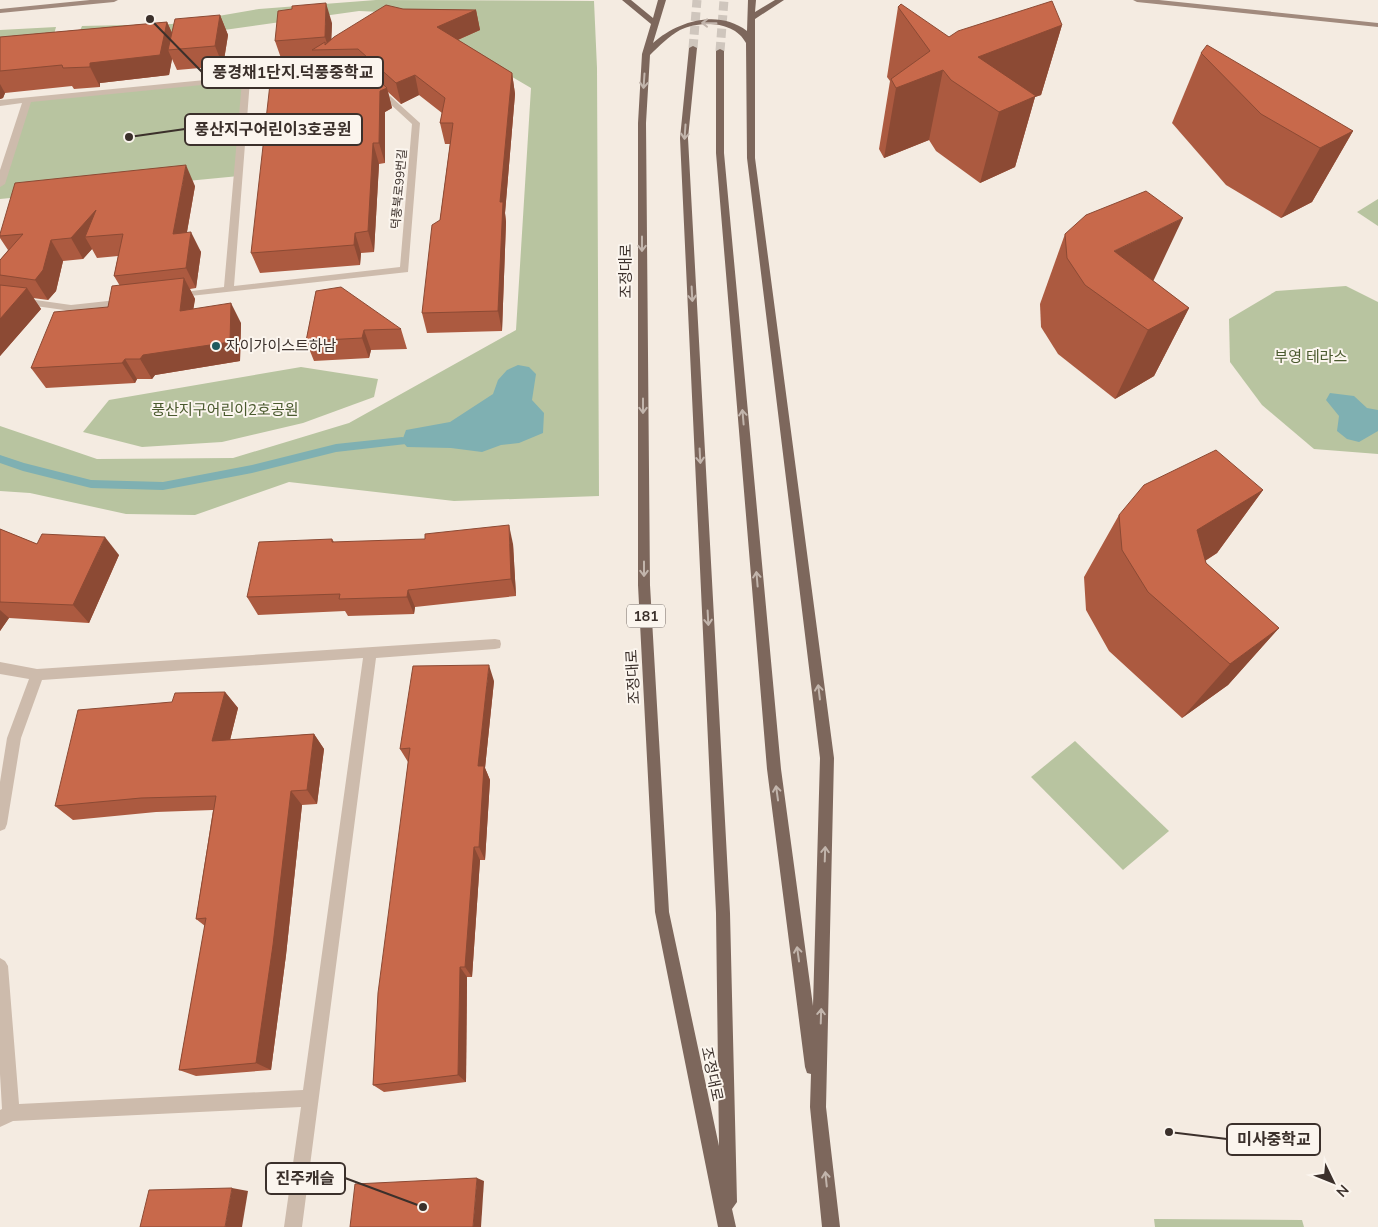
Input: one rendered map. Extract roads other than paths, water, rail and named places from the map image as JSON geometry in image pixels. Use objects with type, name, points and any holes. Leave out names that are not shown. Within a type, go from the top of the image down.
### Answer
[{"type":"main road","points":[[0,11],[114,0]]},
{"type":"main road","points":[[626,0],[655,24]]},
{"type":"main road","name":"조정대로","points":[[662,0],[646,54],[642,123],[644,585],[662,912],[728,1227]]},
{"type":"main road","points":[[752,0],[750,42],[751,158],[828,758],[818,1107]]},
{"type":"main road","points":[[751,18],[780,0]]},
{"type":"main road","points":[[1137,0],[1378,25]]},
{"type":"main road","points":[[646,54],[681,26],[698,22],[726,24],[743,31],[750,42]]},
{"type":"main road","name":"조정대로","points":[[693,48],[684,138],[723,912],[728,1227]]},
{"type":"main road","points":[[720,51],[720,153],[774,768],[818,1107],[831,1227]]},
{"type":"lane","points":[[0,103],[246,78],[296,76]]},
{"type":"lane","points":[[229,289],[246,78]]},
{"type":"lane","name":"덕풍북로99번길","points":[[165,298],[404,270],[416,123],[373,84]]},
{"type":"lane","points":[[0,184],[28,99]]},
{"type":"lane","points":[[0,298],[71,308],[137,301]]},
{"type":"lane","points":[[0,668],[37,675],[495,644]]},
{"type":"lane","points":[[293,1227],[370,651]]},
{"type":"lane","points":[[0,824],[14,738],[37,675]]},
{"type":"lane","points":[[0,966],[5,1116],[309,1098]]},
{"type":"water","points":[[518,365],[529,367],[536,374],[532,400],[544,413],[543,433],[519,443],[501,445],[482,452],[451,448],[407,447],[402,441],[406,430],[450,422],[493,394],[498,380],[507,370]]},
{"type":"water","points":[[1330,393],[1354,396],[1367,408],[1378,410],[1378,431],[1359,442],[1347,439],[1337,431],[1339,416],[1326,400]]},
{"type":"waterway","points":[[0,459],[23,467],[91,484],[163,486],[252,469],[336,448],[402,441]]},
{"type":"tunnel","points":[[693,48],[697,0]]},
{"type":"tunnel","points":[[720,51],[724,0]]},
{"type":"place","name":"풍경채1단지.덕풍중학교","points":[[150,19]]},
{"type":"place","name":"풍산지구어린이3호공원","points":[[129,137]]},
{"type":"place","name":"자이가이스트하남","points":[[216,346]]},
{"type":"place","name":"미사중학교","points":[[1169,1132]]},
{"type":"place","name":"진주캐슬","points":[[423,1207]]},
{"type":"park label","name":"부영 테라스","points":[[1311,357]]},
{"type":"park label","name":"풍산지구어린이2호공원","points":[[225,410]]}]
